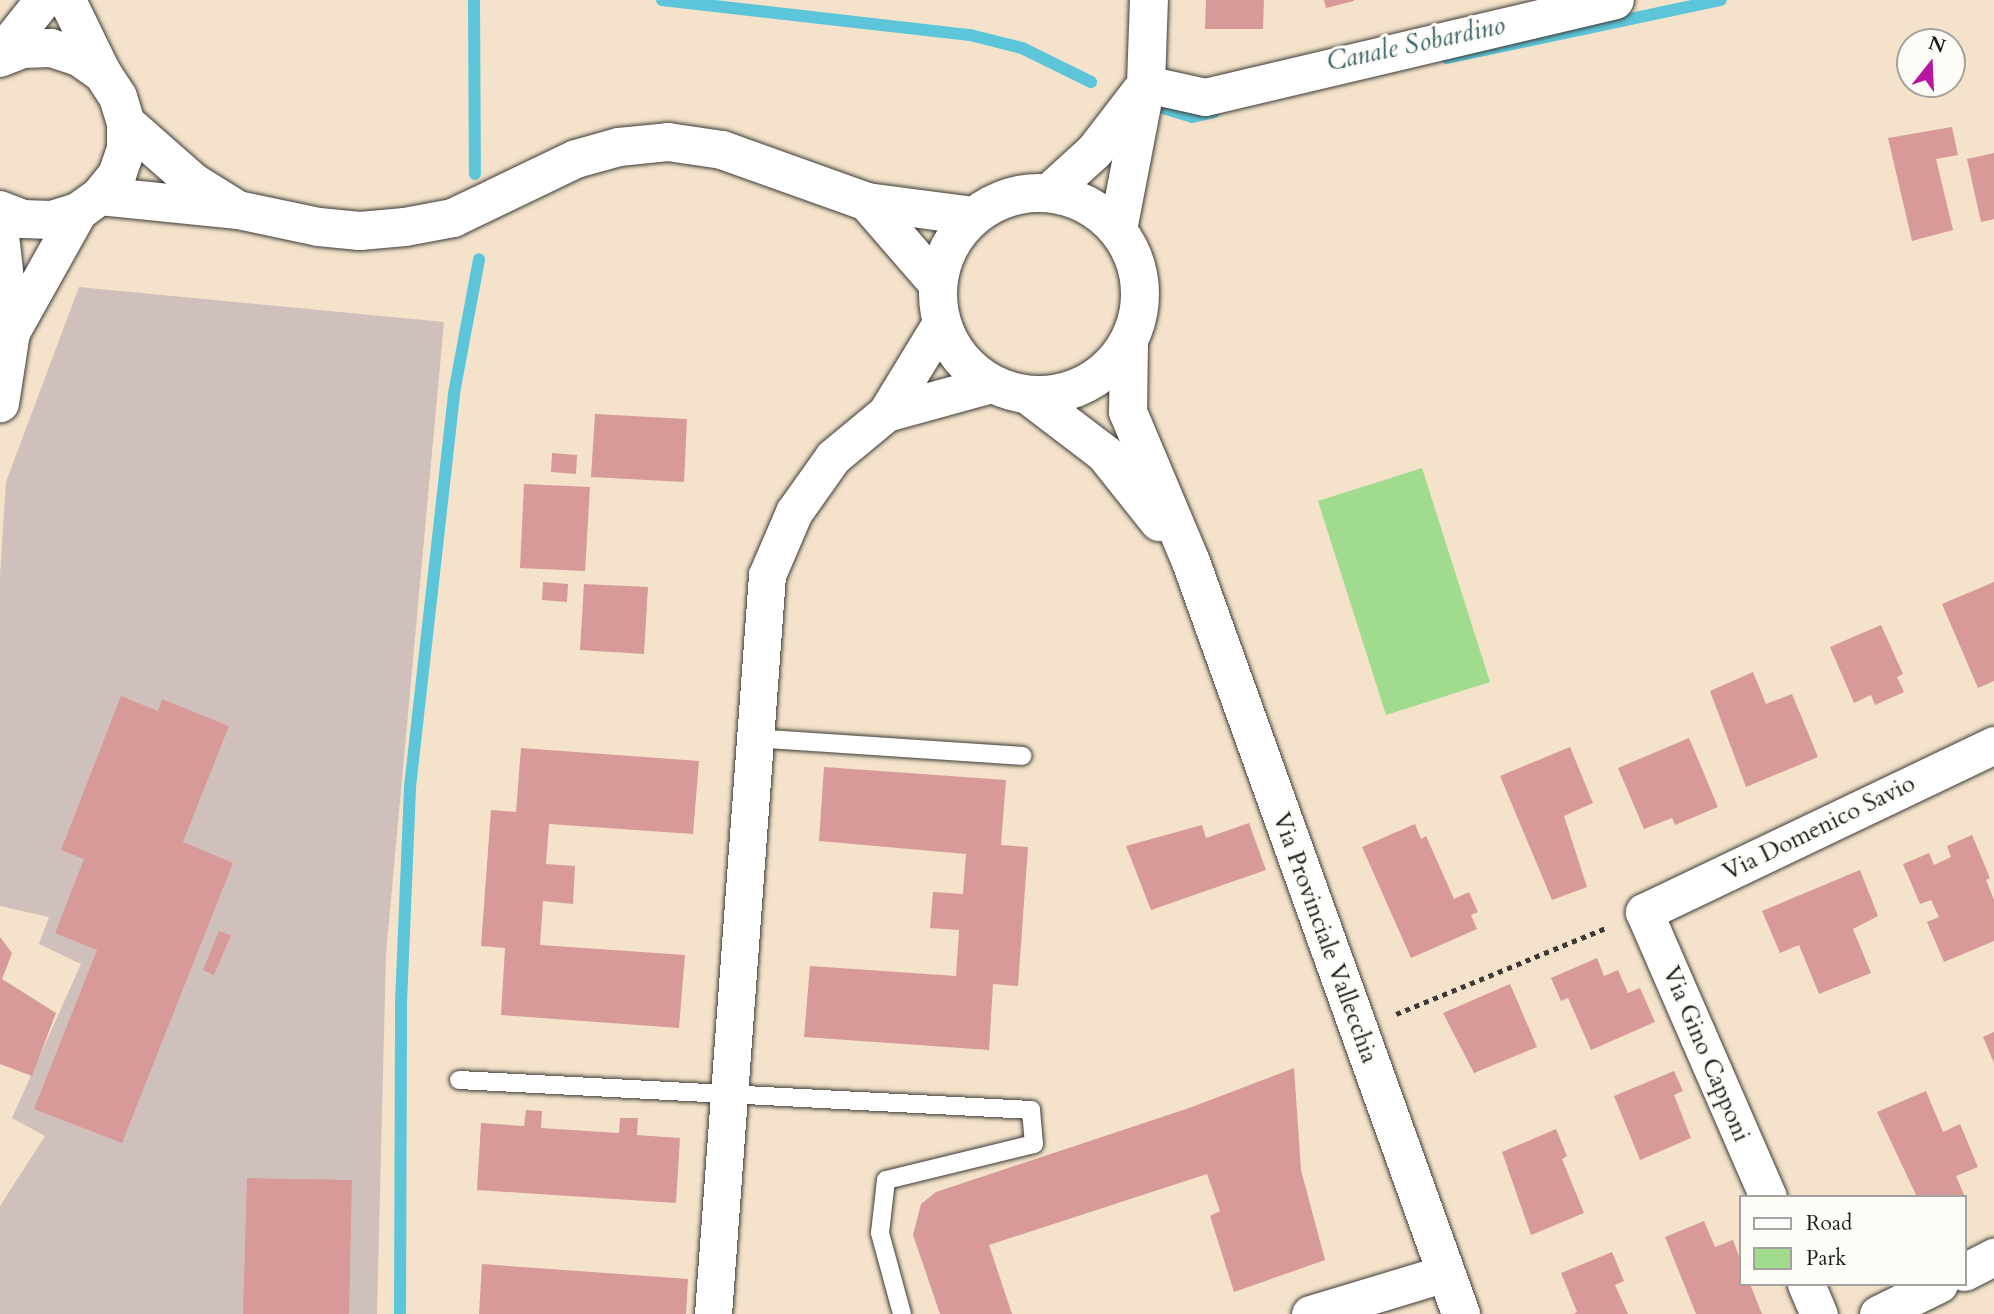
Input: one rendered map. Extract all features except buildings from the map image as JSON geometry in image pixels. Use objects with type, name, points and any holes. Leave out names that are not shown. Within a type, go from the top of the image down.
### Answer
[{"type":"main road","points":[[1118,230],[1146,84],[1149,0]]},
{"type":"main road","points":[[0,56],[22,50],[51,48],[79,57],[103,74],[118,97],[126,122],[126,149],[117,175],[89,204],[51,220],[23,219],[0,210]]},
{"type":"main road","points":[[1049,193],[1095,151],[1146,84]]},
{"type":"main road","points":[[126,122],[193,182],[238,211]]},
{"type":"main road","points":[[89,204],[238,211],[319,227],[360,231],[405,227],[453,219],[576,159],[620,147],[668,142],[722,150],[867,202],[974,216]]},
{"type":"main road","name":"Via Provinciale Vallecchia","points":[[1029,396],[1059,394],[1087,384],[1111,367],[1129,343],[1139,315],[1140,285],[1134,256],[1118,230],[1099,212],[1075,199],[1049,193],[1023,193],[974,216],[956,234],[943,258],[938,284],[941,323],[952,348],[991,384],[1029,396],[1105,454],[1191,562]]},
{"type":"main road","points":[[867,202],[938,284]]},
{"type":"main road","name":"Via Provinciale Vallecchia","points":[[1129,343],[1128,412],[1191,562],[1461,1314]]},
{"type":"street","points":[[0,56],[43,0]]},
{"type":"street","points":[[68,0],[103,74]]},
{"type":"street","points":[[1146,84],[1205,97],[1558,6],[1615,0]]},
{"type":"street","points":[[10,332],[89,204]]},
{"type":"street","points":[[0,235],[10,332],[0,403]]},
{"type":"street","points":[[713,1314],[767,575],[793,512],[833,457],[886,413],[941,323]]},
{"type":"street","points":[[886,413],[991,384]]},
{"type":"street","name":"Via Domenico Savio","points":[[1644,912],[1994,745]]},
{"type":"street","name":"Via Gino Capponi","points":[[1644,912],[1767,1195]]},
{"type":"street","points":[[1966,1271],[1994,1257]]},
{"type":"street","points":[[1310,1314],[1446,1273]]},
{"type":"street","points":[[1807,1286],[1819,1314]]},
{"type":"street","points":[[1878,1314],[1935,1286]]},
{"type":"lane","points":[[754,738],[1023,757]]},
{"type":"lane","points":[[459,1080],[730,1091],[1031,1110],[1034,1144],[886,1180],[880,1233],[902,1314]]},
{"type":"path","points":[[1358,1029],[1644,912]]},
{"type":"shaded area","points":[[79,287],[444,322],[386,954],[377,1314],[0,1314],[0,1206],[45,1136],[12,1118],[81,964],[39,944],[49,917],[0,906],[0,575],[6,482]]},
{"type":"green space","points":[[1422,468],[1490,682],[1386,715],[1318,501]]},
{"type":"waterway","points":[[474,0],[475,174]]},
{"type":"waterway","name":"Canale Sobardino","points":[[662,0],[970,35],[1022,48],[1091,82]]},
{"type":"waterway","name":"Canale Sobardino","points":[[1447,58],[1721,0]]},
{"type":"waterway","name":"Canale Sobardino","points":[[1163,108],[1192,117],[1214,112]]},
{"type":"waterway","points":[[400,1314],[401,1003],[410,787],[454,393],[479,259]]}]
